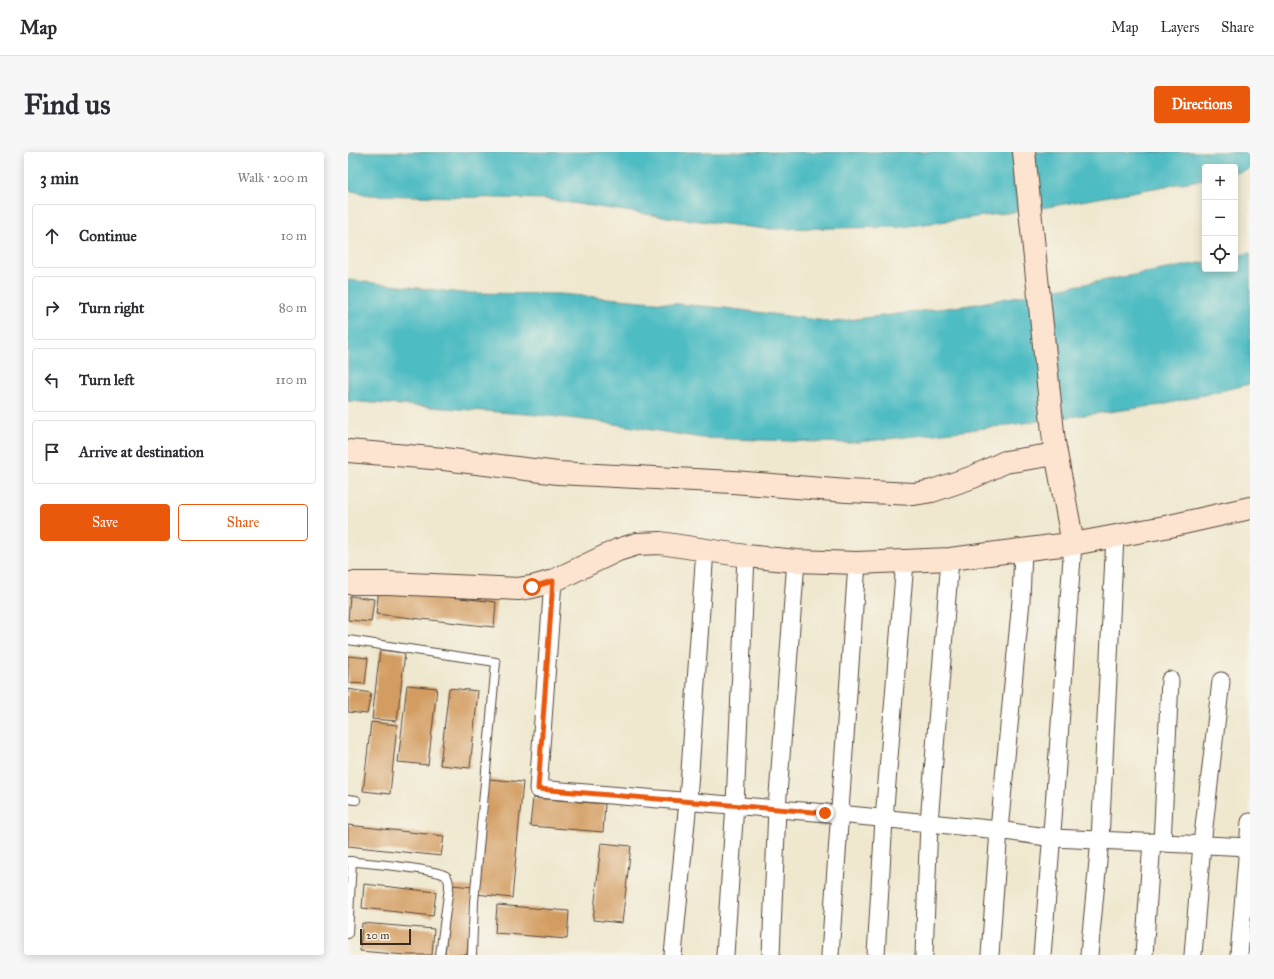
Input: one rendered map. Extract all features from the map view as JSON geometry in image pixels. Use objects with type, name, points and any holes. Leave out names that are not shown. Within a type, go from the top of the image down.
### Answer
[{"type":"street","points":[[1024,152],[1055,448],[1073,544],[1053,838],[1042,955]]},
{"type":"street","points":[[348,451],[444,459],[558,473],[732,482],[847,491],[914,494],[932,491],[973,477],[1005,462],[1055,448]]},
{"type":"street","points":[[348,583],[388,583],[518,589],[553,581],[618,550],[637,544],[660,543],[746,556],[796,561],[857,563],[950,560],[1073,544],[1170,526],[1250,508]]},
{"type":"street","points":[[1089,955],[1100,840],[1115,536]]},
{"type":"street","points":[[673,955],[688,801],[705,549]]},
{"type":"street","points":[[990,955],[999,830],[1021,601],[1023,550]]},
{"type":"street","points":[[725,955],[735,804],[746,556]]},
{"type":"street","points":[[924,955],[930,823],[950,560]]},
{"type":"street","points":[[771,955],[777,808],[796,561]]},
{"type":"street","points":[[876,955],[884,819],[906,562]]},
{"type":"street","points":[[830,955],[857,563]]},
{"type":"street","points":[[553,581],[538,789],[735,804],[999,830],[1053,838],[1249,847]]},
{"type":"street","points":[[1144,955],[1157,843],[1170,680]]},
{"type":"street","points":[[1193,955],[1202,844],[1221,681]]},
{"type":"street","points":[[1239,955],[1250,822]]},
{"type":"lane","points":[[348,640],[496,662],[474,902],[472,955]]},
{"type":"lane","points":[[348,934],[350,861],[436,872],[445,875],[449,880],[440,955]]},
{"type":"water","points":[[348,152],[1250,152],[1250,169],[1238,172],[1238,164],[1202,164],[1202,180],[1036,209],[902,227],[766,229],[659,216],[544,199],[369,195],[348,190]]},
{"type":"water","points":[[1250,253],[1250,384],[1161,405],[962,431],[849,443],[702,438],[595,421],[539,415],[348,401],[348,280],[462,293],[560,294],[725,308],[833,322],[970,305],[1202,263],[1202,272],[1238,272],[1238,255]]},
{"type":"building","points":[[379,589],[496,602],[494,627],[376,614]]},
{"type":"building","points":[[350,596],[374,599],[371,622],[348,620]]},
{"type":"building","points":[[380,650],[405,653],[397,721],[372,719]]},
{"type":"building","points":[[348,656],[368,658],[365,684],[348,683]]},
{"type":"building","points":[[407,685],[437,688],[428,765],[398,762]]},
{"type":"building","points":[[449,688],[478,691],[470,768],[440,765]]},
{"type":"building","points":[[348,689],[371,693],[367,714],[348,712]]},
{"type":"building","points":[[371,722],[397,725],[390,794],[363,791]]},
{"type":"building","points":[[488,779],[523,782],[512,898],[476,894]]},
{"type":"building","points":[[533,798],[605,804],[603,832],[530,826]]},
{"type":"building","points":[[348,825],[444,836],[441,856],[348,846]]},
{"type":"building","points":[[601,843],[631,846],[622,923],[593,920]]},
{"type":"building","points":[[364,884],[436,892],[433,916],[362,908]]},
{"type":"building","points":[[452,885],[473,887],[467,955],[445,955]]},
{"type":"building","points":[[497,905],[569,911],[567,939],[495,933]]},
{"type":"building","points":[[362,923],[434,929],[432,955],[405,955],[360,951]]},
{"type":"route","points":[[532,587],[553,581],[538,789],[735,804],[825,813]]}]
